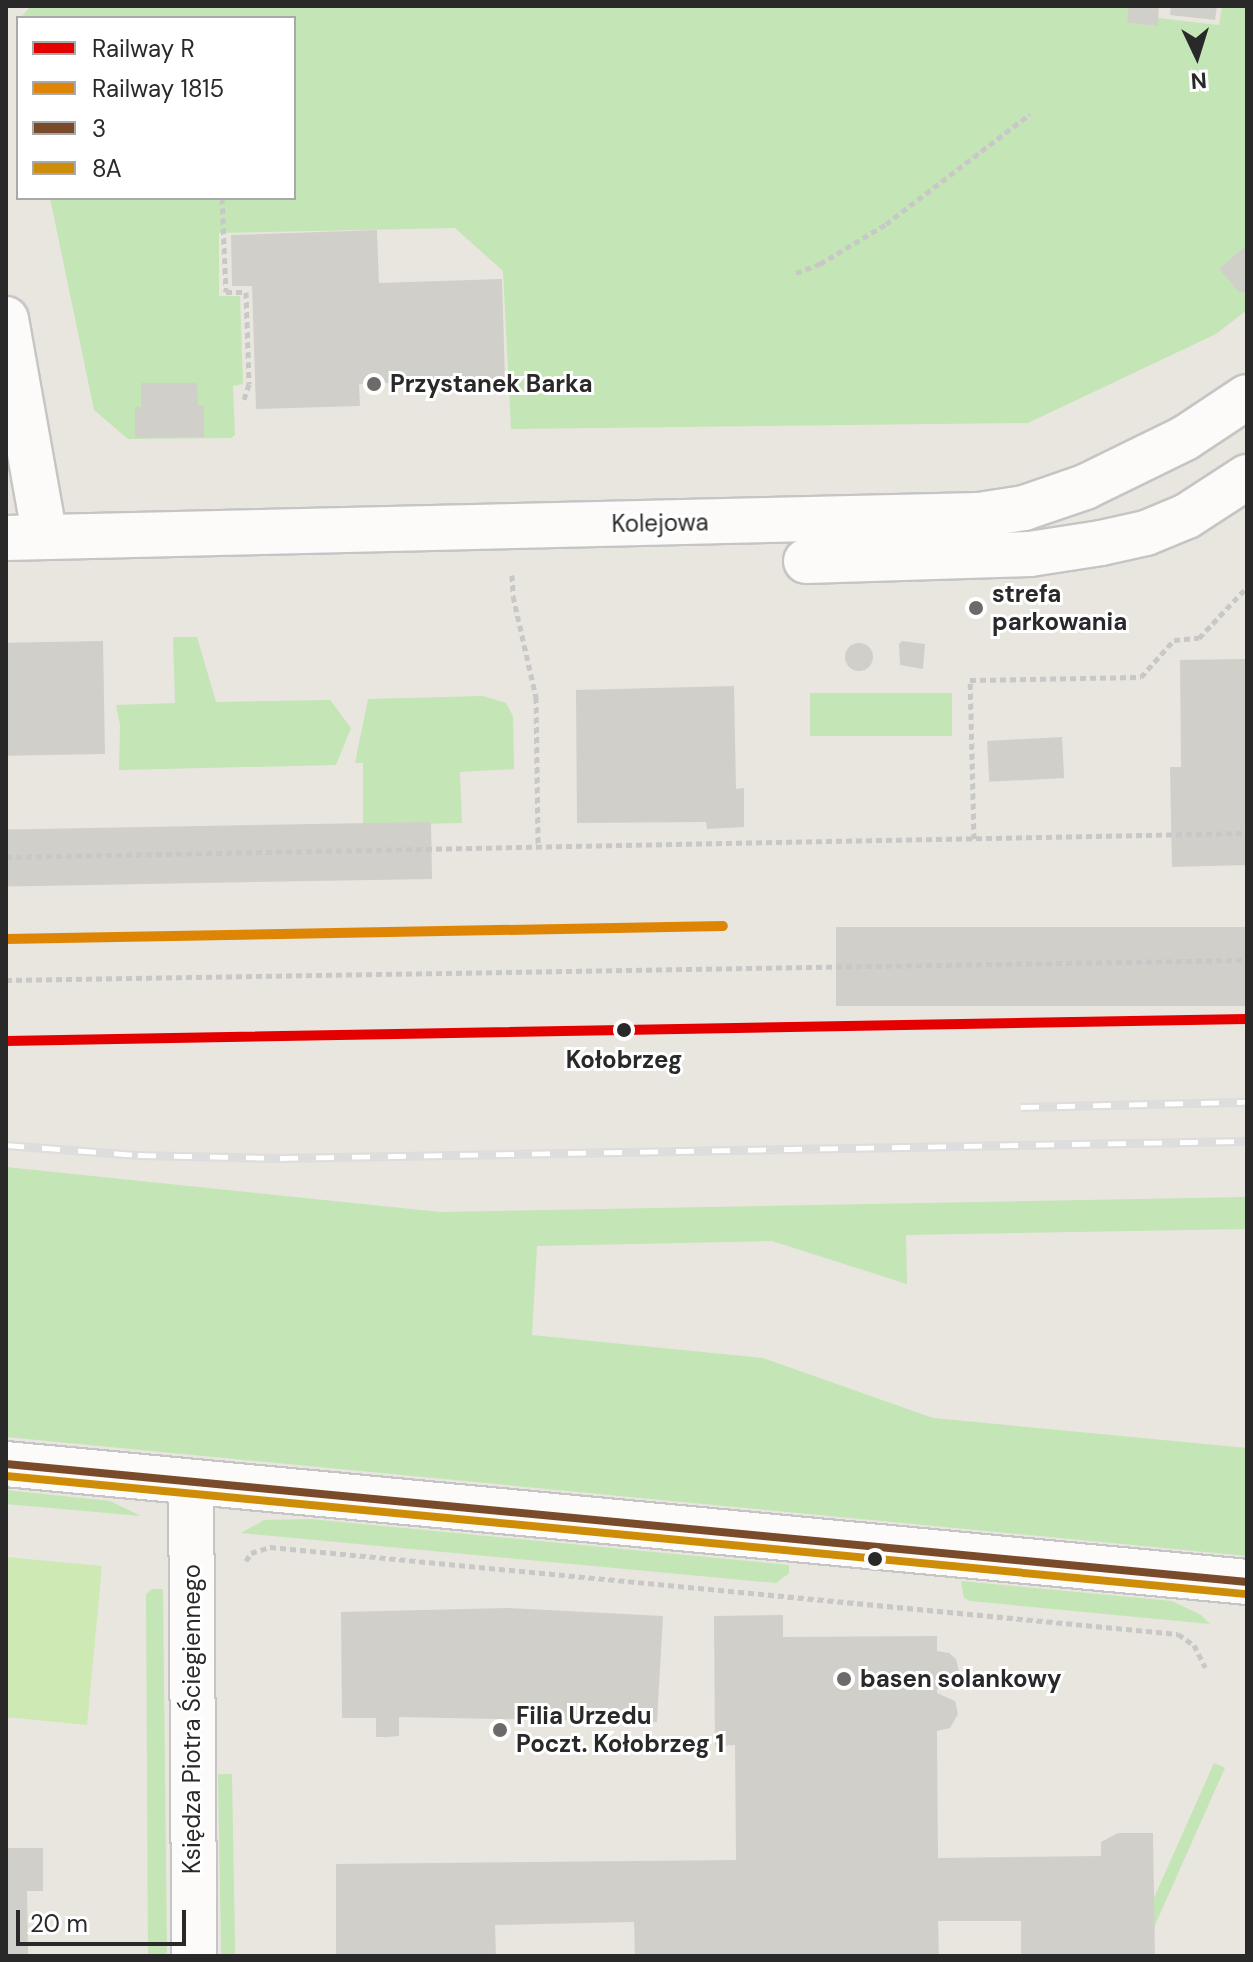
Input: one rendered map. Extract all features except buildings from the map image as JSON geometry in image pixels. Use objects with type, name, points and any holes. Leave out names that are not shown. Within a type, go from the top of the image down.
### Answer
[{"type":"street","name":"Kolejowa","points":[[6,319],[25,537],[510,526],[1030,554],[1146,533],[1187,516],[1247,477]]},
{"type":"street","name":"Kolejowa","points":[[808,540],[1024,508],[1137,463],[1185,438],[1246,397]]},
{"type":"street","points":[[6,1464],[1247,1582]]},
{"type":"street","name":"Księdza Piotra Ściegiennego","points":[[191,1482],[194,1956]]},
{"type":"path","points":[[796,273],[820,264],[886,224],[1030,114]]},
{"type":"path","points":[[222,200],[226,292],[246,292],[249,384],[243,403]]},
{"type":"path","points":[[510,526],[513,596],[536,697],[538,848]]},
{"type":"path","points":[[974,839],[970,680],[1141,677],[1174,640],[1199,638],[1247,587]]},
{"type":"path","points":[[6,857],[1247,833]]},
{"type":"path","points":[[6,980],[1247,960]]},
{"type":"path","points":[[241,1569],[251,1553],[270,1547],[1178,1634],[1194,1645],[1205,1667]]},
{"type":"green space","points":[[31,6],[1128,6],[1127,23],[1157,26],[1158,18],[1219,25],[1222,6],[1247,6],[1247,310],[1216,334],[1028,423],[511,429],[503,271],[455,228],[219,233],[219,296],[240,296],[243,384],[233,386],[235,435],[231,438],[128,439],[94,410],[50,200],[296,200],[296,16],[22,16]]},
{"type":"green space","points":[[173,637],[197,637],[216,702],[330,700],[351,728],[336,765],[119,770],[120,725],[116,705],[175,703]]},
{"type":"green space","points":[[810,693],[952,693],[952,736],[810,736]]},
{"type":"green space","points":[[483,696],[506,703],[513,716],[514,769],[460,772],[462,823],[363,825],[363,763],[355,763],[368,699]]},
{"type":"green space","points":[[6,1167],[440,1212],[1247,1197],[1247,1229],[906,1235],[907,1284],[772,1241],[537,1246],[532,1335],[763,1358],[933,1418],[1247,1448],[1247,1556],[6,1437]]},
{"type":"green space","points":[[6,1490],[110,1501],[141,1516],[6,1504]]},
{"type":"green space","points":[[310,1519],[789,1565],[789,1573],[776,1583],[241,1533],[264,1520]]},
{"type":"green space","points":[[6,1557],[102,1566],[87,1725],[6,1717]]},
{"type":"green space","points":[[961,1581],[1172,1601],[1201,1615],[1210,1624],[970,1601],[964,1598]]},
{"type":"green space","points":[[152,1589],[163,1589],[167,1952],[164,1956],[148,1956],[146,1594]]},
{"type":"green space","points":[[1214,1763],[1225,1768],[1146,1944],[1135,1939]]},
{"type":"green space","points":[[218,1774],[232,1774],[235,1956],[221,1956]]},
{"type":"railway","points":[[1021,1107],[1247,1102]]},
{"type":"railway","points":[[6,1145],[138,1155],[280,1158],[1247,1141]]},
{"type":"rail line","name":"1815","points":[[6,939],[723,926]]},
{"type":"rail line","name":"R","points":[[6,1041],[1247,1019]]},
{"type":"transit line","name":"3","points":[[6,1464],[1247,1582]]},
{"type":"transit line","name":"8A","points":[[6,1476],[1246,1594]]},
{"type":"place","name":"Przystanek Barka","points":[[374,384]]},
{"type":"place","name":"strefa parkowania","points":[[976,608]]},
{"type":"place","name":"Kołobrzeg","points":[[624,1030]]},
{"type":"place","name":"basen solankowy","points":[[844,1679]]},
{"type":"place","name":"Filia Urzedu Poczt. Kołobrzeg 1","points":[[500,1730]]}]
